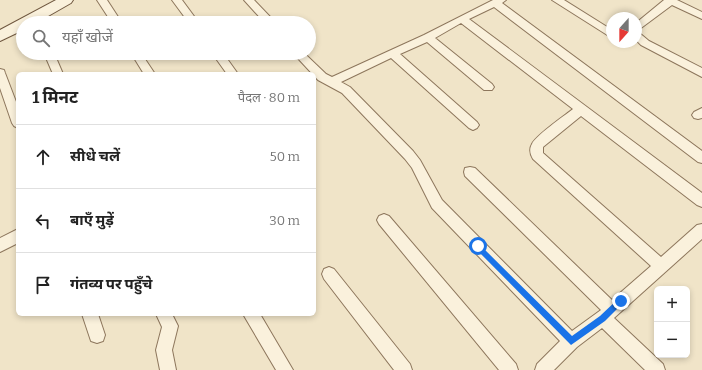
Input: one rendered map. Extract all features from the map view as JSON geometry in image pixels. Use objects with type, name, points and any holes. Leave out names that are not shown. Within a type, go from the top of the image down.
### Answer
[{"type":"main road","points":[[37,16],[57,2]]},
{"type":"main road","points":[[0,36],[16,28]]},
{"type":"street","points":[[102,0],[112,16]]},
{"type":"street","points":[[176,0],[189,16]]},
{"type":"street","points":[[249,0],[264,16]]},
{"type":"street","points":[[557,0],[606,31]]},
{"type":"street","points":[[316,86],[393,54],[498,1],[702,158]]},
{"type":"street","points":[[642,23],[670,1],[702,16]]},
{"type":"street","points":[[462,18],[702,201]]},
{"type":"street","points":[[428,37],[488,87]]},
{"type":"street","points":[[642,40],[702,73]]},
{"type":"street","points":[[393,54],[473,125]]},
{"type":"street","points":[[52,60],[57,72]]},
{"type":"street","points":[[141,60],[149,72]]},
{"type":"street","points":[[222,60],[231,72]]},
{"type":"street","points":[[305,60],[317,73],[346,90],[409,155],[416,164],[437,204],[571,341]]},
{"type":"street","points":[[0,73],[16,117]]},
{"type":"street","points":[[581,109],[537,145],[537,155],[661,266]]},
{"type":"street","points":[[470,172],[607,314],[657,370]]},
{"type":"street","points":[[384,220],[510,370]]},
{"type":"street","points":[[543,370],[571,341],[607,314],[702,230]]},
{"type":"street","points":[[0,245],[16,237]]},
{"type":"street","points":[[329,274],[404,370]]},
{"type":"street","points":[[91,316],[97,335]]},
{"type":"street","points":[[165,316],[170,326],[164,350],[168,370]]},
{"type":"street","points":[[252,316],[285,370]]},
{"type":"route","points":[[478,246],[571,341],[603,318],[621,301]]}]
